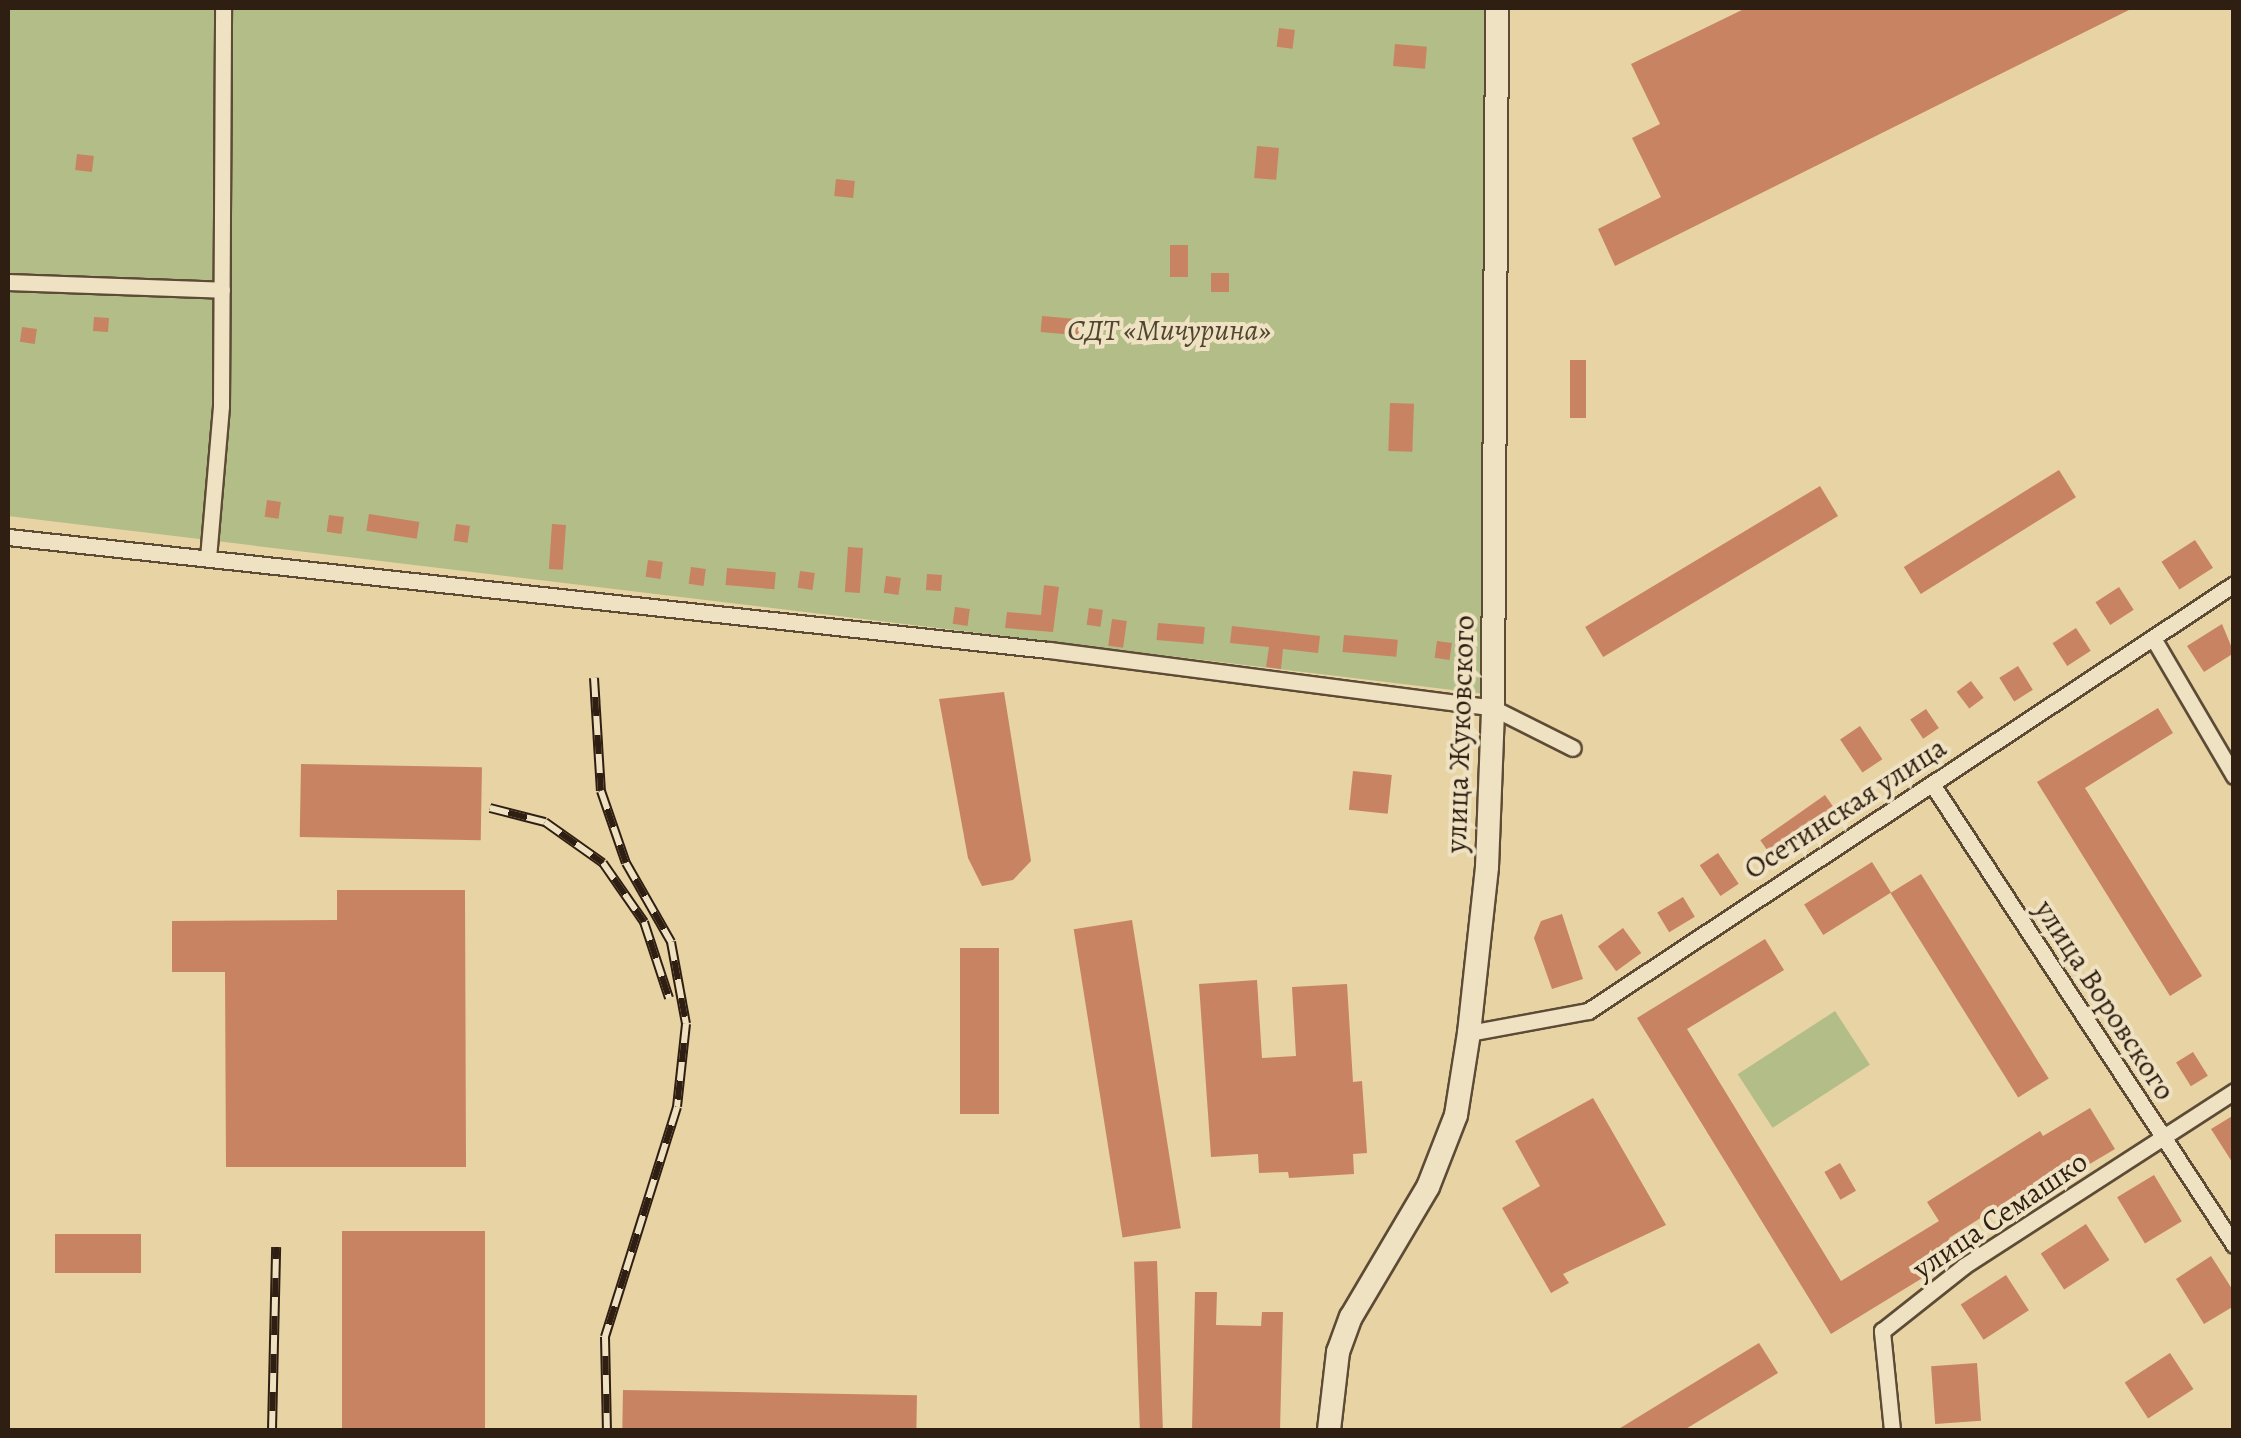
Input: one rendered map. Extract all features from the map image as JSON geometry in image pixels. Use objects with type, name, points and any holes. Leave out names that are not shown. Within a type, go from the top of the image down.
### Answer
[{"type":"main road","name":"улица Жуковского","points":[[1330,1430],[1338,1352],[1351,1317],[1428,1187],[1456,1115],[1469,1033],[1487,867],[1493,708],[1497,8]]},
{"type":"street","points":[[208,558],[221,406],[224,8]]},
{"type":"street","points":[[8,282],[222,290]]},
{"type":"street","points":[[8,537],[1049,650],[1493,708],[1573,748]]},
{"type":"street","name":"Осетинская улица","points":[[1469,1033],[1588,1011],[2234,584]]},
{"type":"street","points":[[2153,638],[2234,776]]},
{"type":"street","name":"улица Воровского","points":[[1932,784],[2234,1245]]},
{"type":"street","name":"улица Семашко","points":[[1892,1430],[1882,1331],[1964,1266],[2164,1140],[2234,1091]]},
{"type":"green space","name":"СДТ «Мичурина»","points":[[8,8],[1498,8],[1505,630],[1486,694],[8,516]]},
{"type":"green space","points":[[1835,1011],[1870,1065],[1773,1128],[1738,1074]]},
{"type":"building","points":[[1746,8],[2133,8],[1615,266],[1598,229],[1661,197],[1632,138],[1660,124],[1631,64]]},
{"type":"building","points":[[1279,28],[1295,30],[1293,49],[1277,47]]},
{"type":"building","points":[[1395,44],[1427,47],[1425,69],[1393,66]]},
{"type":"building","points":[[1257,146],[1279,148],[1276,180],[1254,178]]},
{"type":"building","points":[[77,154],[94,156],[92,172],[75,170]]},
{"type":"building","points":[[836,179],[855,181],[853,198],[834,196]]},
{"type":"building","points":[[1170,245],[1188,245],[1188,277],[1170,277]]},
{"type":"building","points":[[1211,273],[1229,273],[1229,292],[1211,292]]},
{"type":"building","points":[[1042,316],[1096,321],[1094,337],[1041,332]]},
{"type":"building","points":[[94,317],[109,318],[108,332],[93,331]]},
{"type":"building","points":[[22,327],[37,329],[35,344],[20,342]]},
{"type":"building","points":[[1570,360],[1586,360],[1586,418],[1570,418]]},
{"type":"building","points":[[1390,403],[1414,404],[1412,452],[1388,451]]},
{"type":"building","points":[[2059,470],[2076,497],[1921,594],[1904,567]]},
{"type":"building","points":[[1820,486],[1838,516],[1603,657],[1585,627]]},
{"type":"building","points":[[267,500],[281,502],[278,519],[265,517]]},
{"type":"building","points":[[369,514],[419,522],[417,539],[366,531]]},
{"type":"building","points":[[329,515],[344,517],[341,534],[327,532]]},
{"type":"building","points":[[456,524],[470,526],[467,543],[454,541]]},
{"type":"building","points":[[552,524],[566,525],[563,570],[549,569]]},
{"type":"building","points":[[2195,540],[2213,568],[2179,589],[2161,562]]},
{"type":"building","points":[[848,547],[863,548],[860,593],[845,592]]},
{"type":"building","points":[[648,560],[663,562],[660,579],[646,577]]},
{"type":"building","points":[[691,567],[706,569],[703,586],[689,584]]},
{"type":"building","points":[[727,568],[776,572],[774,589],[726,585]]},
{"type":"building","points":[[800,571],[815,573],[812,590],[798,588]]},
{"type":"building","points":[[927,574],[942,575],[941,591],[926,590]]},
{"type":"building","points":[[886,576],[901,578],[898,595],[884,593]]},
{"type":"building","points":[[1044,585],[1059,587],[1053,632],[1005,628],[1007,612],[1041,615]]},
{"type":"building","points":[[2119,587],[2134,610],[2110,625],[2096,602]]},
{"type":"building","points":[[955,607],[970,609],[967,626],[953,624]]},
{"type":"building","points":[[1089,608],[1103,610],[1100,627],[1087,625]]},
{"type":"building","points":[[1112,619],[1127,621],[1123,648],[1108,646]]},
{"type":"building","points":[[1158,623],[1205,627],[1203,644],[1157,640]]},
{"type":"building","points":[[2222,624],[2234,653],[2204,672],[2187,646]]},
{"type":"building","points":[[1232,626],[1320,636],[1318,653],[1283,649],[1281,669],[1266,667],[1269,647],[1230,643]]},
{"type":"building","points":[[2076,628],[2091,651],[2067,666],[2053,643]]},
{"type":"building","points":[[1344,635],[1398,640],[1396,657],[1343,652]]},
{"type":"building","points":[[1437,641],[1452,643],[1449,660],[1435,658]]},
{"type":"building","points":[[2018,666],[2033,690],[2014,701],[1999,678]]},
{"type":"building","points":[[1971,681],[1984,698],[1969,709],[1957,692]]},
{"type":"building","points":[[1004,692],[1031,861],[1013,880],[982,886],[968,858],[939,699]]},
{"type":"building","points":[[2158,708],[2173,733],[2085,788],[2202,976],[2170,996],[2037,782]]},
{"type":"building","points":[[1926,709],[1939,728],[1923,739],[1910,720]]},
{"type":"building","points":[[1860,726],[1882,759],[1862,773],[1840,739]]},
{"type":"building","points":[[301,764],[482,767],[481,840],[300,837]]},
{"type":"building","points":[[1353,771],[1392,775],[1388,814],[1349,810]]},
{"type":"building","points":[[1825,795],[1841,818],[1776,863],[1760,840]]},
{"type":"building","points":[[1718,853],[1739,884],[1720,896],[1700,865]]},
{"type":"building","points":[[1872,862],[1891,893],[1823,935],[1804,904]]},
{"type":"building","points":[[1921,874],[2049,1078],[2018,1097],[1890,893]]},
{"type":"building","points":[[337,890],[465,890],[466,1167],[226,1167],[225,972],[172,972],[172,921],[337,920]]},
{"type":"building","points":[[1683,897],[1695,917],[1669,932],[1657,912]]},
{"type":"building","points":[[1562,914],[1583,979],[1552,989],[1534,938],[1541,921]]},
{"type":"building","points":[[1132,920],[1181,1228],[1123,1237],[1074,929]]},
{"type":"building","points":[[1623,928],[1641,953],[1616,971],[1598,946]]},
{"type":"building","points":[[1765,939],[1784,970],[1687,1029],[1841,1281],[1939,1221],[1927,1202],[2040,1131],[2043,1136],[2090,1108],[2115,1149],[2088,1165],[2082,1154],[1949,1238],[1960,1255],[1831,1334],[1637,1018]]},
{"type":"building","points":[[960,948],[999,948],[999,1114],[960,1114]]},
{"type":"building","points":[[1257,980],[1262,1058],[1296,1056],[1292,987],[1347,984],[1353,1082],[1362,1081],[1367,1153],[1353,1154],[1354,1174],[1289,1178],[1288,1172],[1259,1173],[1258,1154],[1211,1157],[1199,984]]},
{"type":"building","points":[[2193,1052],[2208,1076],[2191,1086],[2176,1063]]},
{"type":"building","points":[[1593,1098],[1666,1225],[1563,1274],[1569,1283],[1551,1293],[1502,1208],[1540,1186],[1515,1141]]},
{"type":"building","points":[[2234,1115],[2234,1165],[2211,1129]]},
{"type":"building","points":[[1840,1163],[1856,1191],[1840,1200],[1824,1172]]},
{"type":"building","points":[[2154,1175],[2182,1221],[2145,1243],[2117,1197]]},
{"type":"building","points":[[2086,1224],[2109,1260],[2064,1289],[2041,1253]]},
{"type":"building","points":[[342,1231],[485,1231],[485,1430],[342,1430]]},
{"type":"building","points":[[55,1234],[141,1234],[141,1273],[55,1273]]},
{"type":"building","points":[[2211,1256],[2234,1292],[2234,1306],[2204,1324],[2176,1279]]},
{"type":"building","points":[[1157,1261],[1163,1430],[1140,1430],[1134,1262]]},
{"type":"building","points":[[2006,1275],[2029,1310],[1984,1340],[1961,1304]]},
{"type":"building","points":[[1195,1292],[1217,1292],[1216,1325],[1261,1326],[1262,1312],[1283,1312],[1280,1430],[1192,1430]]},
{"type":"building","points":[[1759,1343],[1778,1373],[1684,1430],[1617,1430]]},
{"type":"building","points":[[2170,1353],[2193,1389],[2148,1418],[2125,1382]]},
{"type":"building","points":[[1977,1363],[1981,1421],[1935,1424],[1931,1366]]},
{"type":"building","points":[[623,1390],[917,1395],[916,1430],[622,1430]]},
{"type":"railway","points":[[594,678],[601,791],[626,863],[671,942],[686,1024],[677,1107],[605,1337],[607,1430]]},
{"type":"railway","points":[[490,808],[545,822],[603,863],[644,922],[669,998]]},
{"type":"railway","points":[[272,1430],[276,1247]]}]
